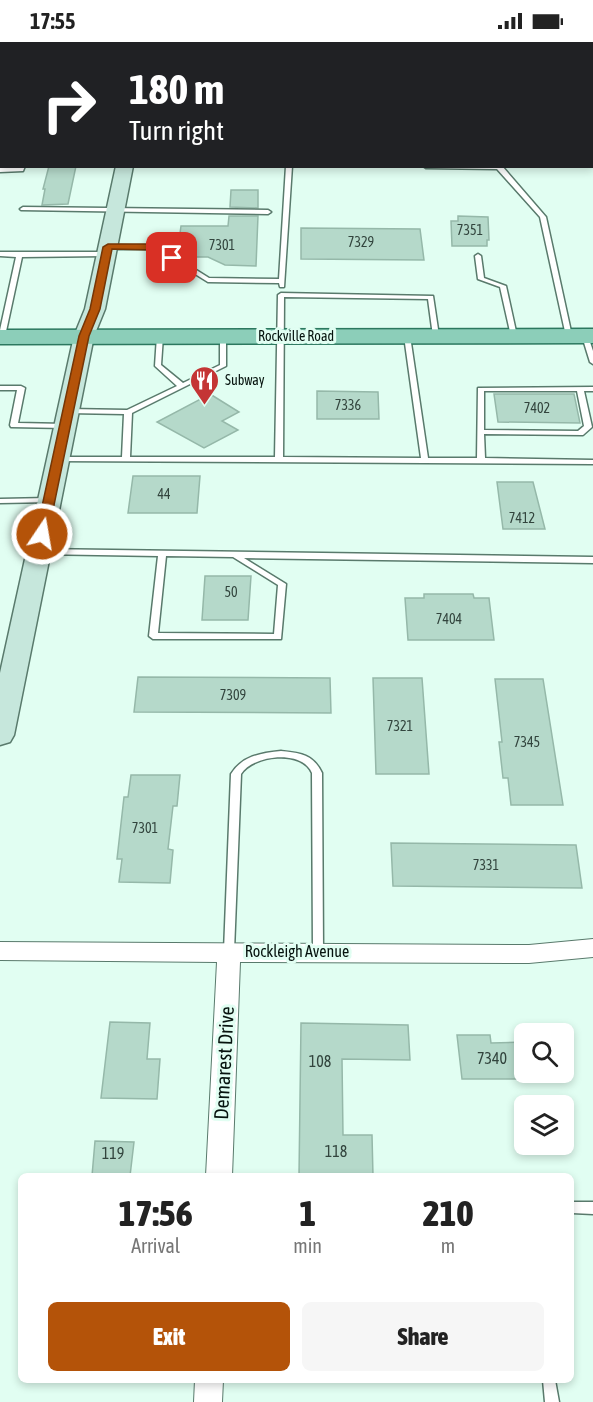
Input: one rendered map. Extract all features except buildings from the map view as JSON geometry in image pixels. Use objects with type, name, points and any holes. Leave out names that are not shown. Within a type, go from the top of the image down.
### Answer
[{"type":"main road","points":[[0,735],[6,674],[39,552],[84,336],[95,309],[125,168]]},
{"type":"main road","name":"Rockville Road","points":[[1,336],[582,336]]},
{"type":"street","name":"Rockleigh Avenue","points":[[0,951],[318,951],[529,954],[593,948]]},
{"type":"street","name":"Demarest Drive","points":[[219,1173],[229,951]]},
{"type":"street","points":[[208,1402],[209,1383]]},
{"type":"lane","points":[[0,171],[21,170],[22,168]]},
{"type":"lane","points":[[279,459],[281,295],[289,168]]},
{"type":"lane","points":[[500,168],[543,217],[582,336],[593,362]]},
{"type":"lane","points":[[23,209],[268,212]]},
{"type":"lane","points":[[0,254],[19,255],[156,247],[208,280],[282,281]]},
{"type":"lane","points":[[1,336],[19,255]]},
{"type":"lane","points":[[478,256],[481,279],[503,286],[514,336]]},
{"type":"lane","points":[[0,291],[10,291]]},
{"type":"lane","points":[[281,295],[431,297],[436,336]]},
{"type":"lane","points":[[160,336],[158,366],[182,386]]},
{"type":"lane","points":[[0,388],[21,388],[14,425],[128,412],[223,366],[223,336]]},
{"type":"lane","points":[[407,336],[425,460]]},
{"type":"lane","points":[[481,460],[480,389],[593,389]]},
{"type":"lane","points":[[481,432],[580,433],[588,427],[580,389]]},
{"type":"lane","points":[[126,459],[128,412]]},
{"type":"lane","points":[[58,459],[593,462]]},
{"type":"lane","points":[[0,501],[49,500]]},
{"type":"lane","points":[[39,552],[593,560]]},
{"type":"lane","points":[[162,553],[153,636],[278,637],[282,584],[234,554]]},
{"type":"lane","points":[[229,951],[236,774],[241,764],[257,756],[297,757],[310,761],[317,773],[318,951]]},
{"type":"lane","points":[[574,1208],[593,1208]]},
{"type":"lane","points":[[549,1383],[552,1402]]},
{"type":"place","name":"Subway","points":[[204,406]]},
{"type":"route","points":[[42,534],[84,336],[95,309],[108,247],[156,247],[172,258]]}]
